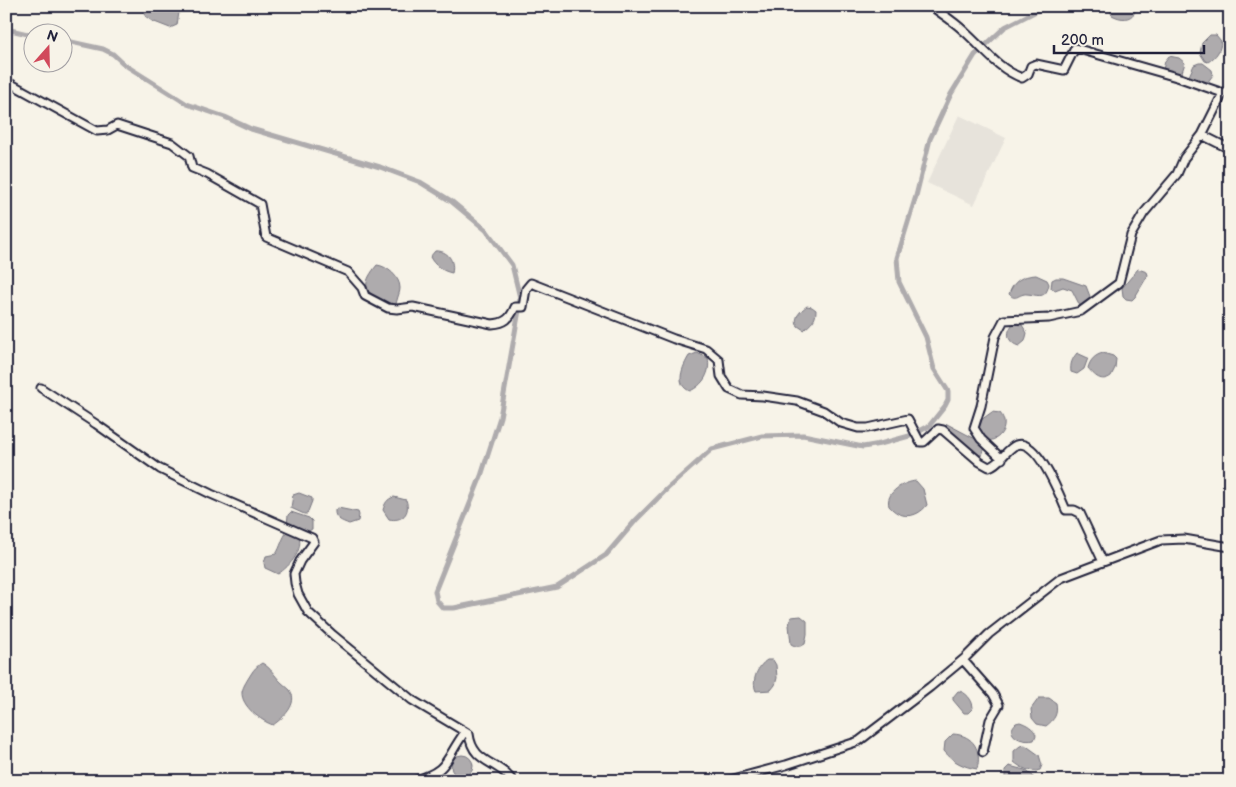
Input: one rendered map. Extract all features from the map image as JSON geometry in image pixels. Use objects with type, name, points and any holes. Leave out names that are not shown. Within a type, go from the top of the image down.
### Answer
[{"type":"street","points":[[931,6],[964,30],[1000,66],[1022,78],[1028,74],[1031,66],[1036,64],[1064,70],[1075,48],[1223,93],[1202,135],[1184,158],[1177,174],[1144,213],[1131,235],[1119,283],[1081,311],[1049,318],[1004,320],[995,337],[974,428],[981,439],[1002,459]]},
{"type":"street","points":[[6,81],[97,131],[108,130],[117,125],[172,143],[189,156],[192,168],[207,174],[260,204],[266,236],[348,272],[362,288],[365,296],[379,304],[397,309],[412,306],[492,324],[505,322],[510,318],[515,307],[523,307],[526,289],[531,283],[710,352],[719,360],[721,376],[729,389],[742,395],[797,401],[824,411],[841,423],[858,428],[868,428],[908,418],[920,442],[924,442],[938,429],[943,430],[980,462],[989,467],[1002,459],[1010,449],[1019,444],[1029,447],[1037,453],[1066,510],[1074,510],[1080,513],[1103,562]]},
{"type":"street","points":[[1202,135],[1230,149]]},
{"type":"street","points":[[41,388],[160,469],[211,494],[312,538],[314,542],[300,561],[294,574],[298,594],[308,612],[412,700],[469,734],[473,748],[484,760],[505,773],[513,781]]},
{"type":"street","points":[[726,781],[786,765],[859,741],[902,709],[962,660],[989,634],[1061,578],[1161,540],[1184,539],[1230,547]]},
{"type":"street","points":[[962,660],[993,694],[999,704],[990,720],[983,752]]},
{"type":"street","points":[[413,781],[429,776],[444,766],[465,732]]},
{"type":"street","points":[[1227,781],[1230,775]]},
{"type":"shaded area","points":[[147,6],[180,6],[177,25],[170,28],[152,21],[145,16]]},
{"type":"shaded area","points":[[1108,6],[1137,6],[1136,11],[1131,17],[1120,18],[1112,15]]},
{"type":"shaded area","points":[[1210,35],[1216,35],[1221,44],[1217,53],[1208,62],[1205,61],[1200,53],[1202,43]]},
{"type":"shaded area","points":[[1169,56],[1179,58],[1185,63],[1181,75],[1163,70],[1165,61]]},
{"type":"shaded area","points":[[1203,63],[1212,70],[1213,75],[1207,83],[1194,80],[1189,76],[1194,65]]},
{"type":"shaded area","points":[[959,115],[1006,138],[974,205],[927,183]]},
{"type":"shaded area","points":[[435,251],[447,254],[452,264],[452,273],[434,263],[430,257]]},
{"type":"shaded area","points":[[377,265],[389,270],[398,280],[400,290],[395,305],[385,303],[375,297],[368,289],[367,281]]},
{"type":"shaded area","points":[[1138,269],[1147,272],[1148,275],[1135,297],[1132,300],[1126,299],[1123,296],[1122,288]]},
{"type":"shaded area","points":[[1036,275],[1047,280],[1049,284],[1044,294],[1024,294],[1014,297],[1009,294],[1016,282],[1027,276]]},
{"type":"shaded area","points":[[1063,278],[1086,286],[1091,299],[1084,306],[1080,306],[1072,290],[1063,287],[1055,290],[1051,288],[1052,280]]},
{"type":"shaded area","points":[[807,306],[816,310],[816,314],[813,322],[804,330],[798,326],[796,320],[800,312]]},
{"type":"shaded area","points":[[1013,324],[1022,325],[1027,333],[1025,341],[1019,346],[1012,343],[1008,334]]},
{"type":"shaded area","points":[[697,353],[708,358],[708,369],[702,382],[690,391],[682,384],[681,375],[689,356]]},
{"type":"shaded area","points":[[1077,353],[1088,358],[1084,369],[1077,374],[1071,372],[1071,369],[1072,362]]},
{"type":"shaded area","points":[[1103,353],[1116,359],[1115,368],[1111,376],[1101,379],[1088,368],[1093,358]]},
{"type":"shaded area","points":[[992,412],[1000,413],[1003,418],[1004,427],[1000,435],[986,441],[977,430],[981,420]]},
{"type":"shaded area","points":[[947,424],[983,443],[985,448],[982,455],[972,452],[962,445],[945,427]]},
{"type":"shaded area","points":[[916,481],[923,489],[927,505],[918,513],[908,516],[893,510],[889,506],[889,501],[893,492],[906,483]]},
{"type":"shaded area","points":[[299,493],[312,498],[307,514],[291,508],[293,495]]},
{"type":"shaded area","points":[[394,497],[406,500],[407,509],[404,516],[394,520],[389,519],[383,510],[387,502]]},
{"type":"shaded area","points":[[338,508],[358,512],[358,521],[349,524],[339,519],[335,513],[335,510]]},
{"type":"shaded area","points":[[291,512],[309,518],[312,521],[312,529],[303,531],[287,525],[288,515]]},
{"type":"shaded area","points":[[288,531],[298,534],[300,545],[295,557],[278,574],[265,568],[264,563],[266,556],[276,554]]},
{"type":"shaded area","points":[[801,616],[807,621],[807,634],[805,644],[796,646],[791,644],[789,625],[791,617]]},
{"type":"shaded area","points":[[767,660],[773,660],[776,665],[777,678],[775,685],[771,690],[756,691],[754,682],[756,674]]},
{"type":"shaded area","points":[[262,663],[290,690],[293,700],[289,710],[273,725],[248,708],[242,692],[254,669]]},
{"type":"shaded area","points":[[958,691],[966,694],[972,702],[973,708],[968,713],[964,713],[953,700]]},
{"type":"shaded area","points":[[1039,698],[1049,698],[1056,703],[1057,710],[1055,716],[1046,726],[1037,724],[1032,718],[1031,709]]},
{"type":"shaded area","points":[[1020,722],[1034,730],[1036,735],[1034,740],[1020,739],[1013,734],[1013,727],[1016,723]]},
{"type":"shaded area","points":[[953,734],[966,737],[975,745],[978,756],[977,769],[959,763],[944,751],[945,742]]},
{"type":"shaded area","points":[[1025,745],[1039,755],[1042,765],[1040,770],[1026,769],[1014,762],[1014,751],[1020,746]]},
{"type":"shaded area","points":[[462,755],[470,758],[473,766],[470,774],[462,777],[454,774],[451,766],[454,758]]},
{"type":"shaded area","points":[[1009,766],[1025,770],[1033,776],[1032,781],[1005,781],[1005,770]]},
{"type":"waterway","points":[[918,432],[929,426],[948,400],[948,391],[934,369],[926,337],[899,282],[897,258],[916,196],[930,139],[951,94],[975,55],[1005,27],[1046,6]]},
{"type":"waterway","points":[[6,29],[22,33]]},
{"type":"waterway","points":[[72,42],[103,49],[113,54],[125,65],[187,104],[225,117],[251,129],[380,167],[420,182],[451,201],[486,230],[512,265],[520,298],[500,417],[481,476],[435,591],[437,601],[443,608],[454,608],[557,587],[606,555],[636,520],[712,449],[762,436],[803,435],[863,447],[913,435]]}]
